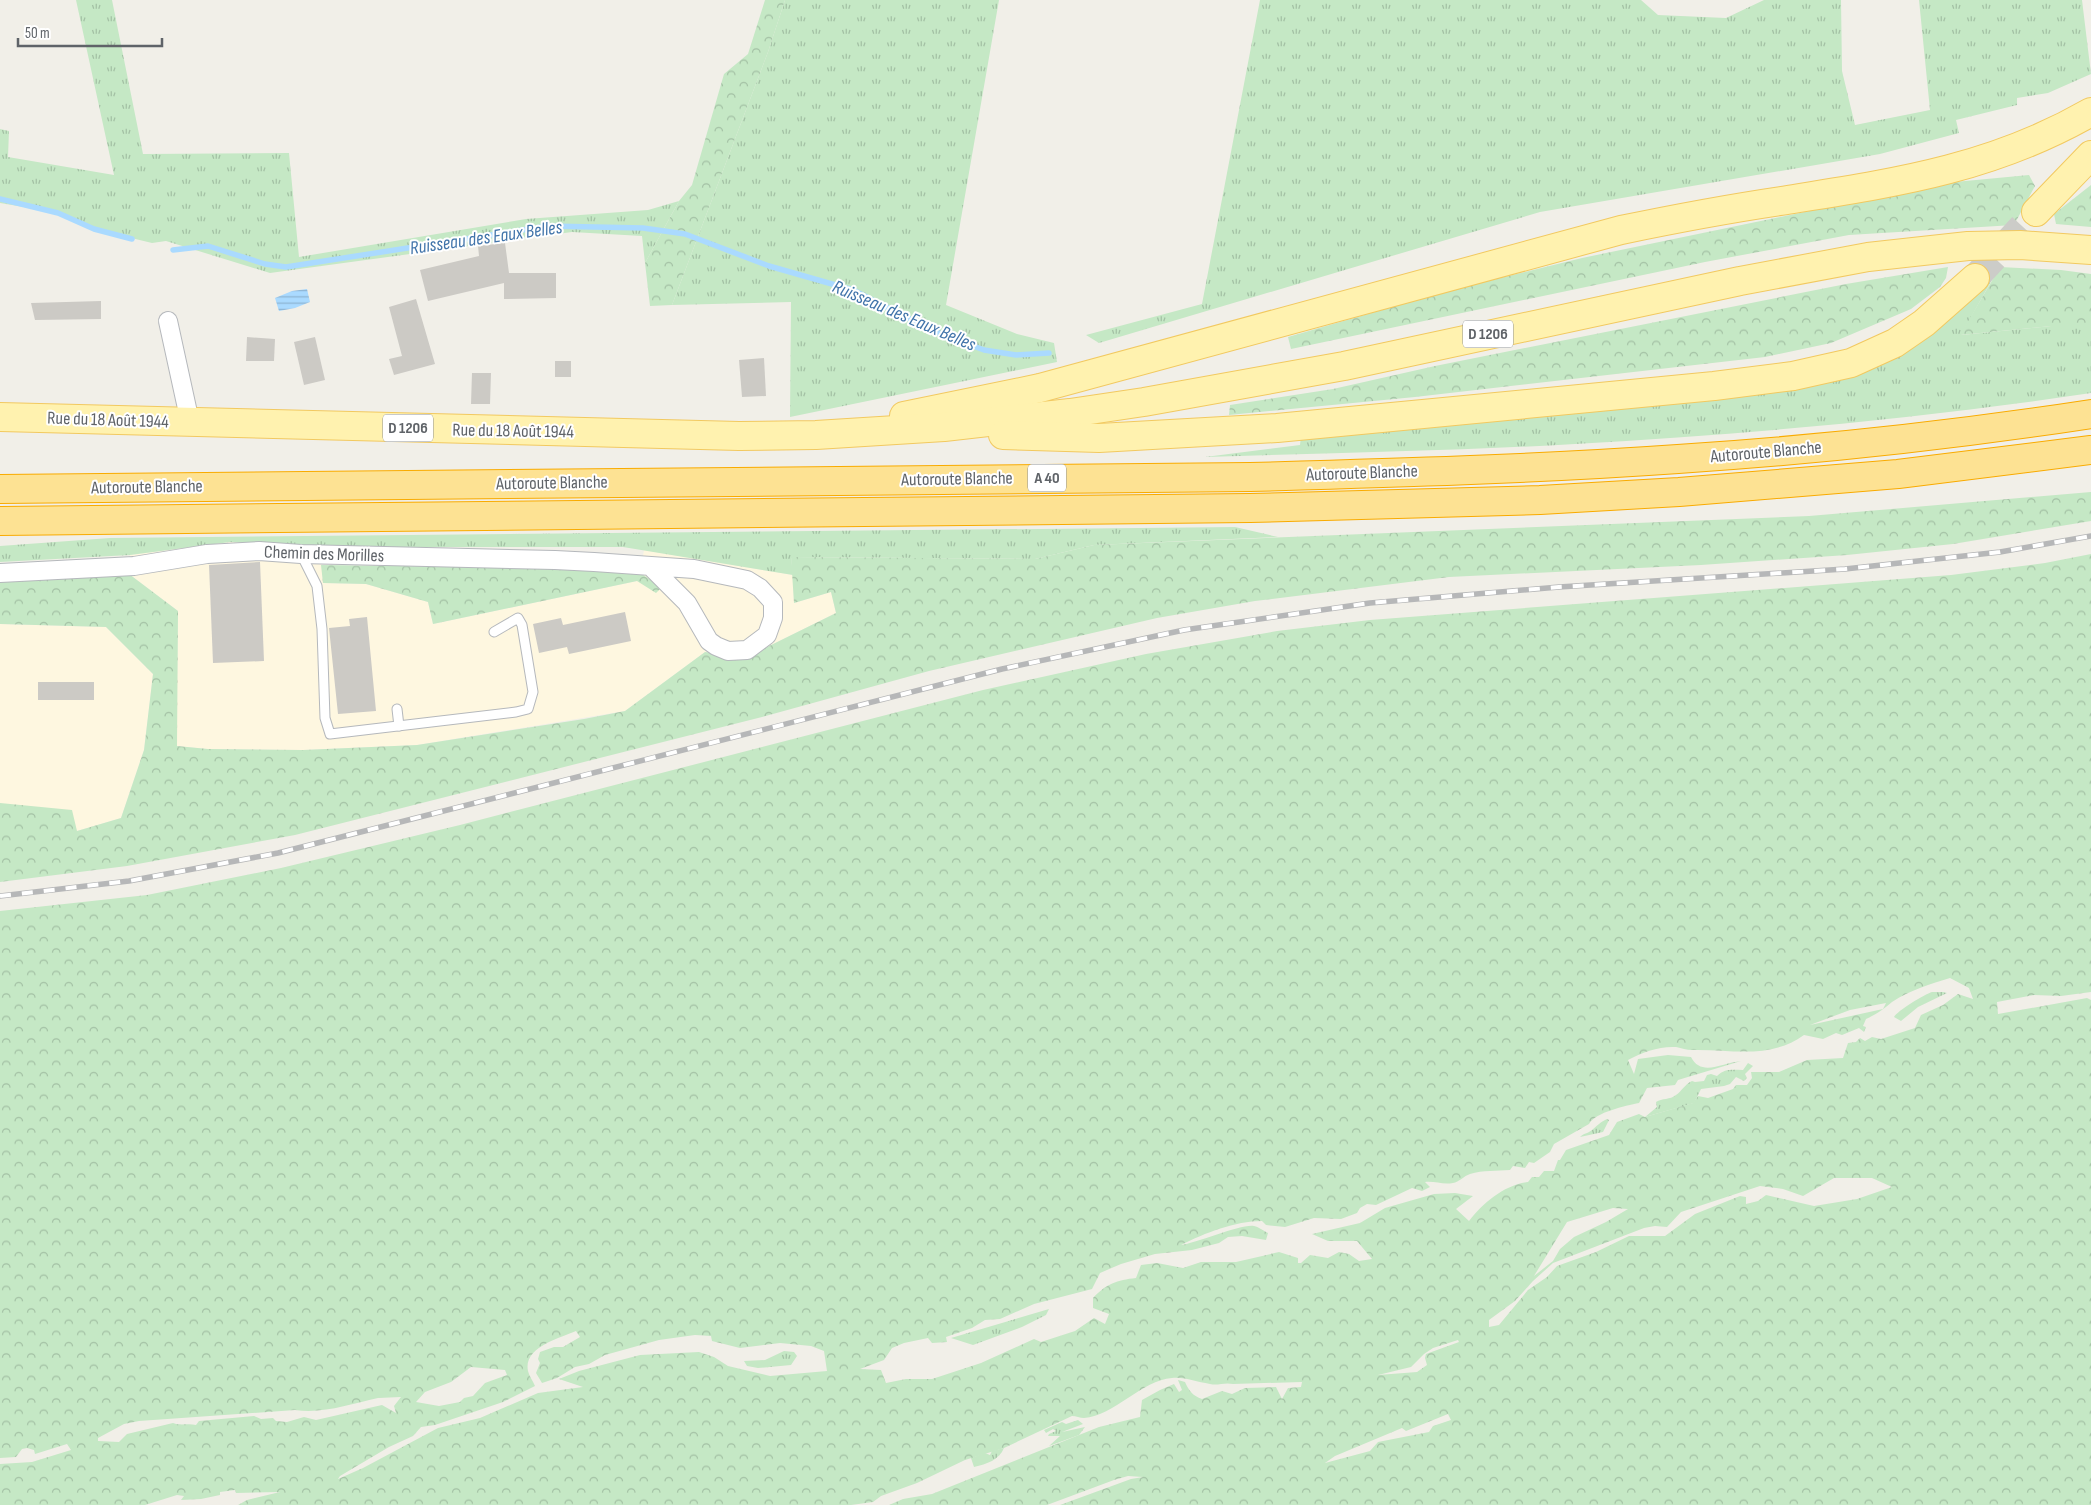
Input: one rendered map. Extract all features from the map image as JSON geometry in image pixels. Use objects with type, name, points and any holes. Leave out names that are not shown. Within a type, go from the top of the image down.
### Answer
[{"type":"highway","name":"Autoroute Blanche","points":[[0,489],[1230,477],[1394,473],[1678,460],[1951,434],[2091,414]]},
{"type":"highway","name":"Autoroute Blanche","points":[[0,521],[1250,508],[1530,500],[1679,492],[1862,477],[2091,450]]},
{"type":"main road","points":[[816,435],[1040,388],[1621,230],[1701,213],[1861,188],[1946,171],[1999,156],[2091,112]]},
{"type":"main road","points":[[2036,212],[2091,156]]},
{"type":"main road","name":"D 1206","points":[[816,435],[884,432],[977,424],[1070,413],[1344,366],[1720,285],[1868,257],[1968,246],[2020,245],[2091,250]]},
{"type":"main road","points":[[884,432],[1099,438],[1278,428],[1714,386],[1793,376],[1851,363],[1895,343],[1924,323],[1975,278]]},
{"type":"main road","name":"Rue du 18 Août 1944","points":[[0,417],[739,436],[816,435]]},
{"type":"street","points":[[168,321],[190,422]]},
{"type":"street","name":"Chemin des Morilles","points":[[0,573],[134,566],[208,554],[259,551],[301,554],[555,560],[650,566],[694,569],[732,576],[754,584],[769,595],[773,602],[774,618],[767,635],[747,650],[728,651],[716,646],[709,641],[687,603],[650,566]]},
{"type":"lane","points":[[301,554],[317,586],[322,629],[325,718],[330,734],[516,712],[528,708],[533,692],[522,625],[518,618],[494,632]]},
{"type":"lane","points":[[397,708],[399,726]]},
{"type":"shaded area","points":[[230,542],[320,547],[323,583],[366,584],[428,602],[433,624],[637,581],[644,550],[793,575],[794,603],[831,592],[836,613],[751,655],[738,656],[705,652],[625,711],[417,745],[303,750],[207,749],[176,746],[178,611],[129,574],[130,555]]},
{"type":"shaded area","points":[[0,624],[106,627],[153,674],[144,750],[121,818],[77,831],[0,803]]},
{"type":"green space","points":[[76,0],[112,0],[143,154],[289,153],[299,257],[526,219],[648,210],[679,201],[645,263],[642,236],[572,232],[270,273],[166,241],[152,243],[94,229],[60,213],[0,203],[0,129],[9,131],[8,157],[114,175]]},
{"type":"green space","points":[[765,0],[785,0],[768,52],[672,305],[650,306],[645,263],[679,201],[692,185],[724,74],[748,54]]},
{"type":"green space","points":[[785,0],[999,0],[946,305],[1017,334],[1054,343],[1057,362],[790,417],[791,302],[672,305],[768,52]]},
{"type":"green space","points":[[1260,0],[1641,0],[1658,15],[1726,18],[1764,0],[1841,0],[1842,71],[1855,125],[1930,110],[1919,0],[2082,0],[2091,74],[2048,93],[2017,98],[2017,105],[1956,120],[1959,133],[1880,154],[1540,212],[1099,343],[1086,335],[1202,304]]},
{"type":"green space","points":[[2029,175],[2035,186],[2014,225],[1849,235],[1705,262],[1291,349],[1288,337],[1451,290],[1582,258],[1944,183]]},
{"type":"green space","points":[[2091,185],[2091,227],[2056,224],[2054,214]]},
{"type":"green space","points":[[1948,267],[1946,278],[1940,287],[1911,309],[1831,343],[1765,357],[1415,397],[1229,415],[1230,405],[1333,389],[1435,366],[1846,284]]},
{"type":"green space","points":[[2000,267],[2061,270],[2091,274],[2091,326],[2051,326],[1960,335]]},
{"type":"green space","points":[[1993,278],[1961,335],[2051,326],[2091,326],[2091,393],[1963,411],[1705,435],[1575,444],[1205,457],[1300,445],[1301,436],[1744,395],[1961,308]]},
{"type":"green space","points":[[2091,492],[2091,521],[1953,544],[1847,555],[1701,565],[1449,577],[1255,601],[1157,618],[929,671],[762,717],[295,835],[127,866],[0,882],[0,803],[72,810],[77,831],[121,818],[144,750],[153,674],[106,627],[0,624],[0,581],[129,574],[178,611],[177,746],[208,749],[303,750],[417,745],[625,711],[705,652],[738,656],[751,655],[836,613],[831,592],[794,603],[791,557],[1035,559],[1094,545],[1809,516]]},
{"type":"green space","points":[[1235,527],[1278,537],[1094,545],[1035,559],[791,557],[793,575],[623,547],[320,547],[230,542],[130,555],[0,562],[0,546],[110,538]]},
{"type":"green space","points":[[2091,554],[2091,992],[2061,996],[2034,995],[1997,1002],[1998,1014],[2087,998],[2091,1000],[2091,1505],[1060,1505],[1131,1479],[1143,1477],[1128,1476],[1047,1505],[889,1505],[903,1499],[932,1494],[1099,1427],[1140,1417],[1142,1400],[1174,1384],[1179,1392],[1182,1390],[1178,1380],[1185,1382],[1192,1393],[1202,1399],[1222,1391],[1232,1394],[1245,1388],[1276,1387],[1282,1399],[1288,1388],[1301,1387],[1302,1382],[1213,1384],[1172,1378],[1150,1385],[1095,1416],[1084,1418],[1072,1416],[1004,1448],[965,1460],[917,1483],[881,1496],[873,1502],[851,1505],[238,1505],[247,1500],[280,1492],[236,1493],[235,1490],[220,1492],[220,1495],[201,1499],[181,1500],[184,1496],[177,1495],[145,1505],[0,1505],[0,1464],[32,1462],[71,1450],[67,1444],[35,1454],[34,1450],[27,1448],[22,1449],[16,1457],[0,1458],[0,911],[147,895],[281,868],[460,825],[983,690],[1146,654],[1277,631],[1370,620],[1951,575],[2045,563]],"holes":[[[1950,978],[1969,988],[1973,999],[1958,994],[1943,1005],[1921,1015],[1915,1028],[1881,1039],[1872,1037],[1865,1041],[1860,1038],[1856,1042],[1848,1043],[1843,1058],[1807,1060],[1779,1072],[1751,1072],[1752,1078],[1747,1085],[1736,1085],[1733,1089],[1708,1098],[1698,1096],[1693,1103],[1645,1117],[1639,1114],[1617,1122],[1609,1135],[1566,1150],[1560,1160],[1558,1160],[1554,1171],[1544,1171],[1539,1177],[1532,1177],[1528,1182],[1502,1191],[1481,1208],[1469,1221],[1456,1209],[1473,1196],[1455,1193],[1434,1194],[1385,1208],[1360,1223],[1312,1234],[1328,1241],[1357,1241],[1372,1259],[1359,1261],[1349,1254],[1339,1252],[1328,1258],[1310,1255],[1301,1263],[1298,1263],[1298,1258],[1279,1252],[1236,1262],[1201,1262],[1183,1268],[1157,1263],[1141,1265],[1136,1278],[1112,1284],[1093,1298],[1093,1308],[1109,1314],[1105,1324],[1094,1318],[1075,1331],[1041,1342],[1034,1339],[981,1363],[932,1379],[906,1379],[886,1383],[881,1370],[860,1369],[884,1360],[892,1348],[904,1343],[928,1338],[932,1343],[947,1342],[946,1337],[972,1328],[985,1320],[1000,1319],[1034,1304],[1092,1289],[1100,1273],[1121,1264],[1155,1254],[1192,1250],[1219,1243],[1228,1237],[1242,1236],[1266,1240],[1268,1233],[1249,1226],[1181,1245],[1220,1228],[1262,1221],[1266,1225],[1285,1227],[1314,1218],[1341,1219],[1357,1213],[1360,1208],[1367,1204],[1376,1205],[1412,1188],[1422,1191],[1430,1187],[1425,1182],[1446,1184],[1453,1183],[1475,1173],[1510,1170],[1513,1166],[1525,1168],[1529,1162],[1534,1163],[1550,1152],[1554,1144],[1589,1124],[1598,1116],[1611,1110],[1639,1103],[1647,1088],[1675,1085],[1678,1080],[1741,1061],[1706,1068],[1695,1063],[1691,1057],[1668,1055],[1638,1059],[1634,1074],[1628,1060],[1639,1054],[1670,1047],[1692,1050],[1750,1052],[1777,1048],[1791,1043],[1804,1035],[1823,1039],[1836,1033],[1842,1035],[1859,1028],[1864,1032],[1866,1027],[1863,1026],[1866,1019],[1906,994]],[[1886,1003],[1883,1009],[1810,1025],[1850,1010]],[[1834,1178],[1872,1178],[1892,1187],[1857,1199],[1814,1206],[1766,1195],[1758,1201],[1746,1204],[1746,1197],[1740,1196],[1695,1214],[1665,1236],[1629,1236],[1596,1252],[1557,1266],[1547,1277],[1528,1290],[1499,1325],[1489,1327],[1489,1320],[1515,1301],[1553,1263],[1644,1228],[1655,1226],[1667,1227],[1681,1212],[1760,1186],[1783,1189],[1803,1196]],[[1613,1208],[1628,1209],[1574,1237],[1560,1249],[1553,1261],[1534,1276],[1567,1222]],[[576,1331],[580,1337],[563,1347],[554,1347],[540,1352],[538,1359],[540,1363],[536,1373],[542,1383],[557,1378],[575,1367],[589,1364],[605,1355],[659,1340],[695,1335],[711,1336],[712,1341],[740,1348],[780,1343],[811,1346],[824,1351],[827,1371],[770,1376],[728,1366],[714,1357],[699,1352],[640,1355],[579,1371],[559,1379],[583,1387],[538,1393],[480,1418],[438,1428],[363,1468],[338,1479],[389,1447],[413,1436],[421,1427],[435,1425],[503,1402],[535,1386],[528,1371],[528,1363],[531,1356],[544,1345]],[[1458,1340],[1459,1342],[1426,1354],[1427,1365],[1417,1372],[1378,1375],[1411,1367],[1424,1354],[1433,1348]],[[471,1367],[505,1370],[507,1375],[485,1383],[473,1396],[464,1398],[460,1402],[439,1406],[416,1402],[425,1392],[451,1382]],[[401,1397],[394,1406],[396,1413],[382,1405],[316,1420],[304,1417],[287,1422],[276,1421],[273,1418],[261,1419],[254,1416],[199,1421],[196,1425],[173,1423],[127,1434],[119,1442],[98,1441],[98,1438],[124,1424],[139,1421],[295,1410],[316,1411],[378,1398]],[[1448,1414],[1451,1420],[1433,1426],[1429,1432],[1378,1442],[1370,1451],[1325,1463],[1335,1456],[1402,1428],[1406,1431]]]},
{"type":"green space","points":[[321,565],[556,568],[640,573],[662,587],[656,593],[637,581],[433,624],[428,602],[366,584],[323,583]]},
{"type":"green space","points":[[1932,992],[1947,993],[1918,1007],[1901,1021],[1894,1017],[1912,1003]]},
{"type":"green space","points":[[1748,1063],[1753,1066],[1745,1074],[1747,1078],[1744,1081],[1736,1077],[1730,1084],[1701,1089],[1694,1103],[1645,1117],[1657,1107],[1656,1102],[1674,1097],[1692,1081],[1704,1081],[1707,1075],[1711,1074],[1717,1076],[1726,1071],[1743,1070]]},
{"type":"green space","points":[[1607,1119],[1609,1120],[1603,1132],[1580,1137],[1600,1123]]},
{"type":"green space","points":[[1049,1309],[1046,1315],[1022,1327],[973,1345],[951,1338]]},
{"type":"green space","points":[[784,1351],[794,1352],[797,1356],[791,1365],[758,1368],[747,1366],[744,1361],[765,1360]]},
{"type":"green space","points":[[1078,1420],[1083,1424],[1062,1432],[1085,1427],[1079,1435],[1049,1446],[1060,1436],[1048,1436],[1056,1431],[1053,1429],[1046,1433],[1044,1430],[1062,1422],[1066,1424]]},
{"type":"green space","points":[[1004,1448],[999,1456],[992,1461],[974,1467],[971,1458],[985,1453],[990,1455],[992,1451]]},
{"type":"water","points":[[307,289],[310,302],[295,308],[279,311],[275,298],[292,291]]},
{"type":"building","points":[[505,243],[509,273],[556,273],[556,298],[504,299],[504,283],[428,301],[420,270],[479,256],[478,246]]},
{"type":"building","points":[[416,299],[435,364],[394,375],[389,359],[402,356],[389,307]]},
{"type":"building","points":[[101,301],[101,319],[35,320],[31,303]]},
{"type":"building","points":[[247,337],[275,339],[274,361],[246,361]]},
{"type":"building","points":[[315,337],[325,380],[304,385],[294,342]]},
{"type":"building","points":[[764,358],[766,396],[742,397],[739,360]]},
{"type":"building","points":[[555,361],[571,361],[571,377],[555,377]]},
{"type":"building","points":[[472,373],[491,373],[490,404],[471,404]]},
{"type":"building","points":[[260,562],[264,661],[213,663],[209,565]]},
{"type":"building","points":[[625,612],[631,641],[569,654],[567,647],[539,653],[533,624],[561,618],[563,625]]},
{"type":"building","points":[[367,617],[376,711],[338,714],[329,628],[350,626],[349,619]]},
{"type":"building","points":[[38,682],[94,682],[94,700],[38,700]]},
{"type":"waterway","name":"Ruisseau des Eaux Belles","points":[[0,199],[58,213],[94,229],[132,239]]},
{"type":"waterway","name":"Ruisseau des Eaux Belles","points":[[173,250],[208,246],[265,264],[286,267],[548,226],[643,228],[685,234],[769,266],[853,290],[931,330],[984,350],[1016,355],[1049,353]]},
{"type":"tunnel","points":[[1975,278],[2036,212]]},
{"type":"railway","points":[[0,896],[129,881],[278,853],[1002,669],[1184,630],[1370,603],[1559,587],[1845,569],[2000,552],[2091,536]]}]
